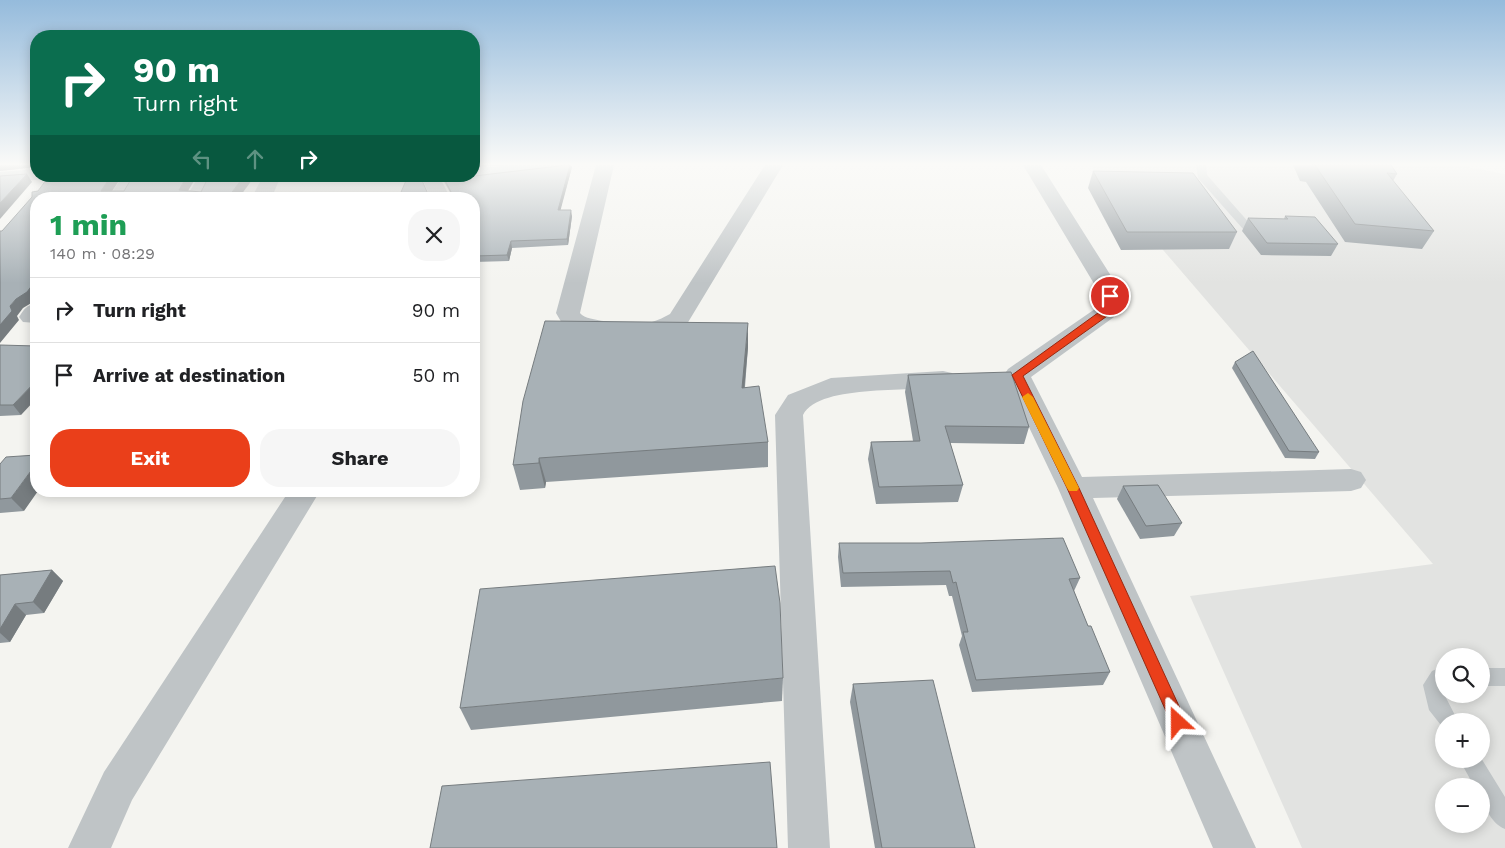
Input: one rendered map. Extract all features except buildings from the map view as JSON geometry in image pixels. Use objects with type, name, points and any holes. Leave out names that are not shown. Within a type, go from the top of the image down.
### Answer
[{"type":"street","points":[[594,205],[568,313],[571,320],[580,325],[654,330],[668,327],[679,319],[749,205]]},
{"type":"street","points":[[809,848],[789,415],[797,401],[831,386],[991,376],[1106,312],[1110,296],[1107,286],[1057,205]]},
{"type":"street","points":[[991,376],[1073,488],[1235,848]]},
{"type":"street","points":[[1073,488],[1351,480]]},
{"type":"street","points":[[88,848],[118,786],[300,497]]},
{"type":"lane","points":[[1227,205],[1247,227]]},
{"type":"lane","points":[[1490,677],[1505,677]]},
{"type":"lane","points":[[1435,682],[1433,685],[1435,696]]},
{"type":"lane","points":[[1475,768],[1505,818]]},
{"type":"shaded area","points":[[1124,205],[1505,205],[1505,848],[1302,848],[1190,596],[1433,564]]},
{"type":"slow traffic","points":[[1028,397],[1073,488]]},
{"type":"route","points":[[1110,296],[1106,312],[1017,375],[1073,488],[1178,722]]}]
